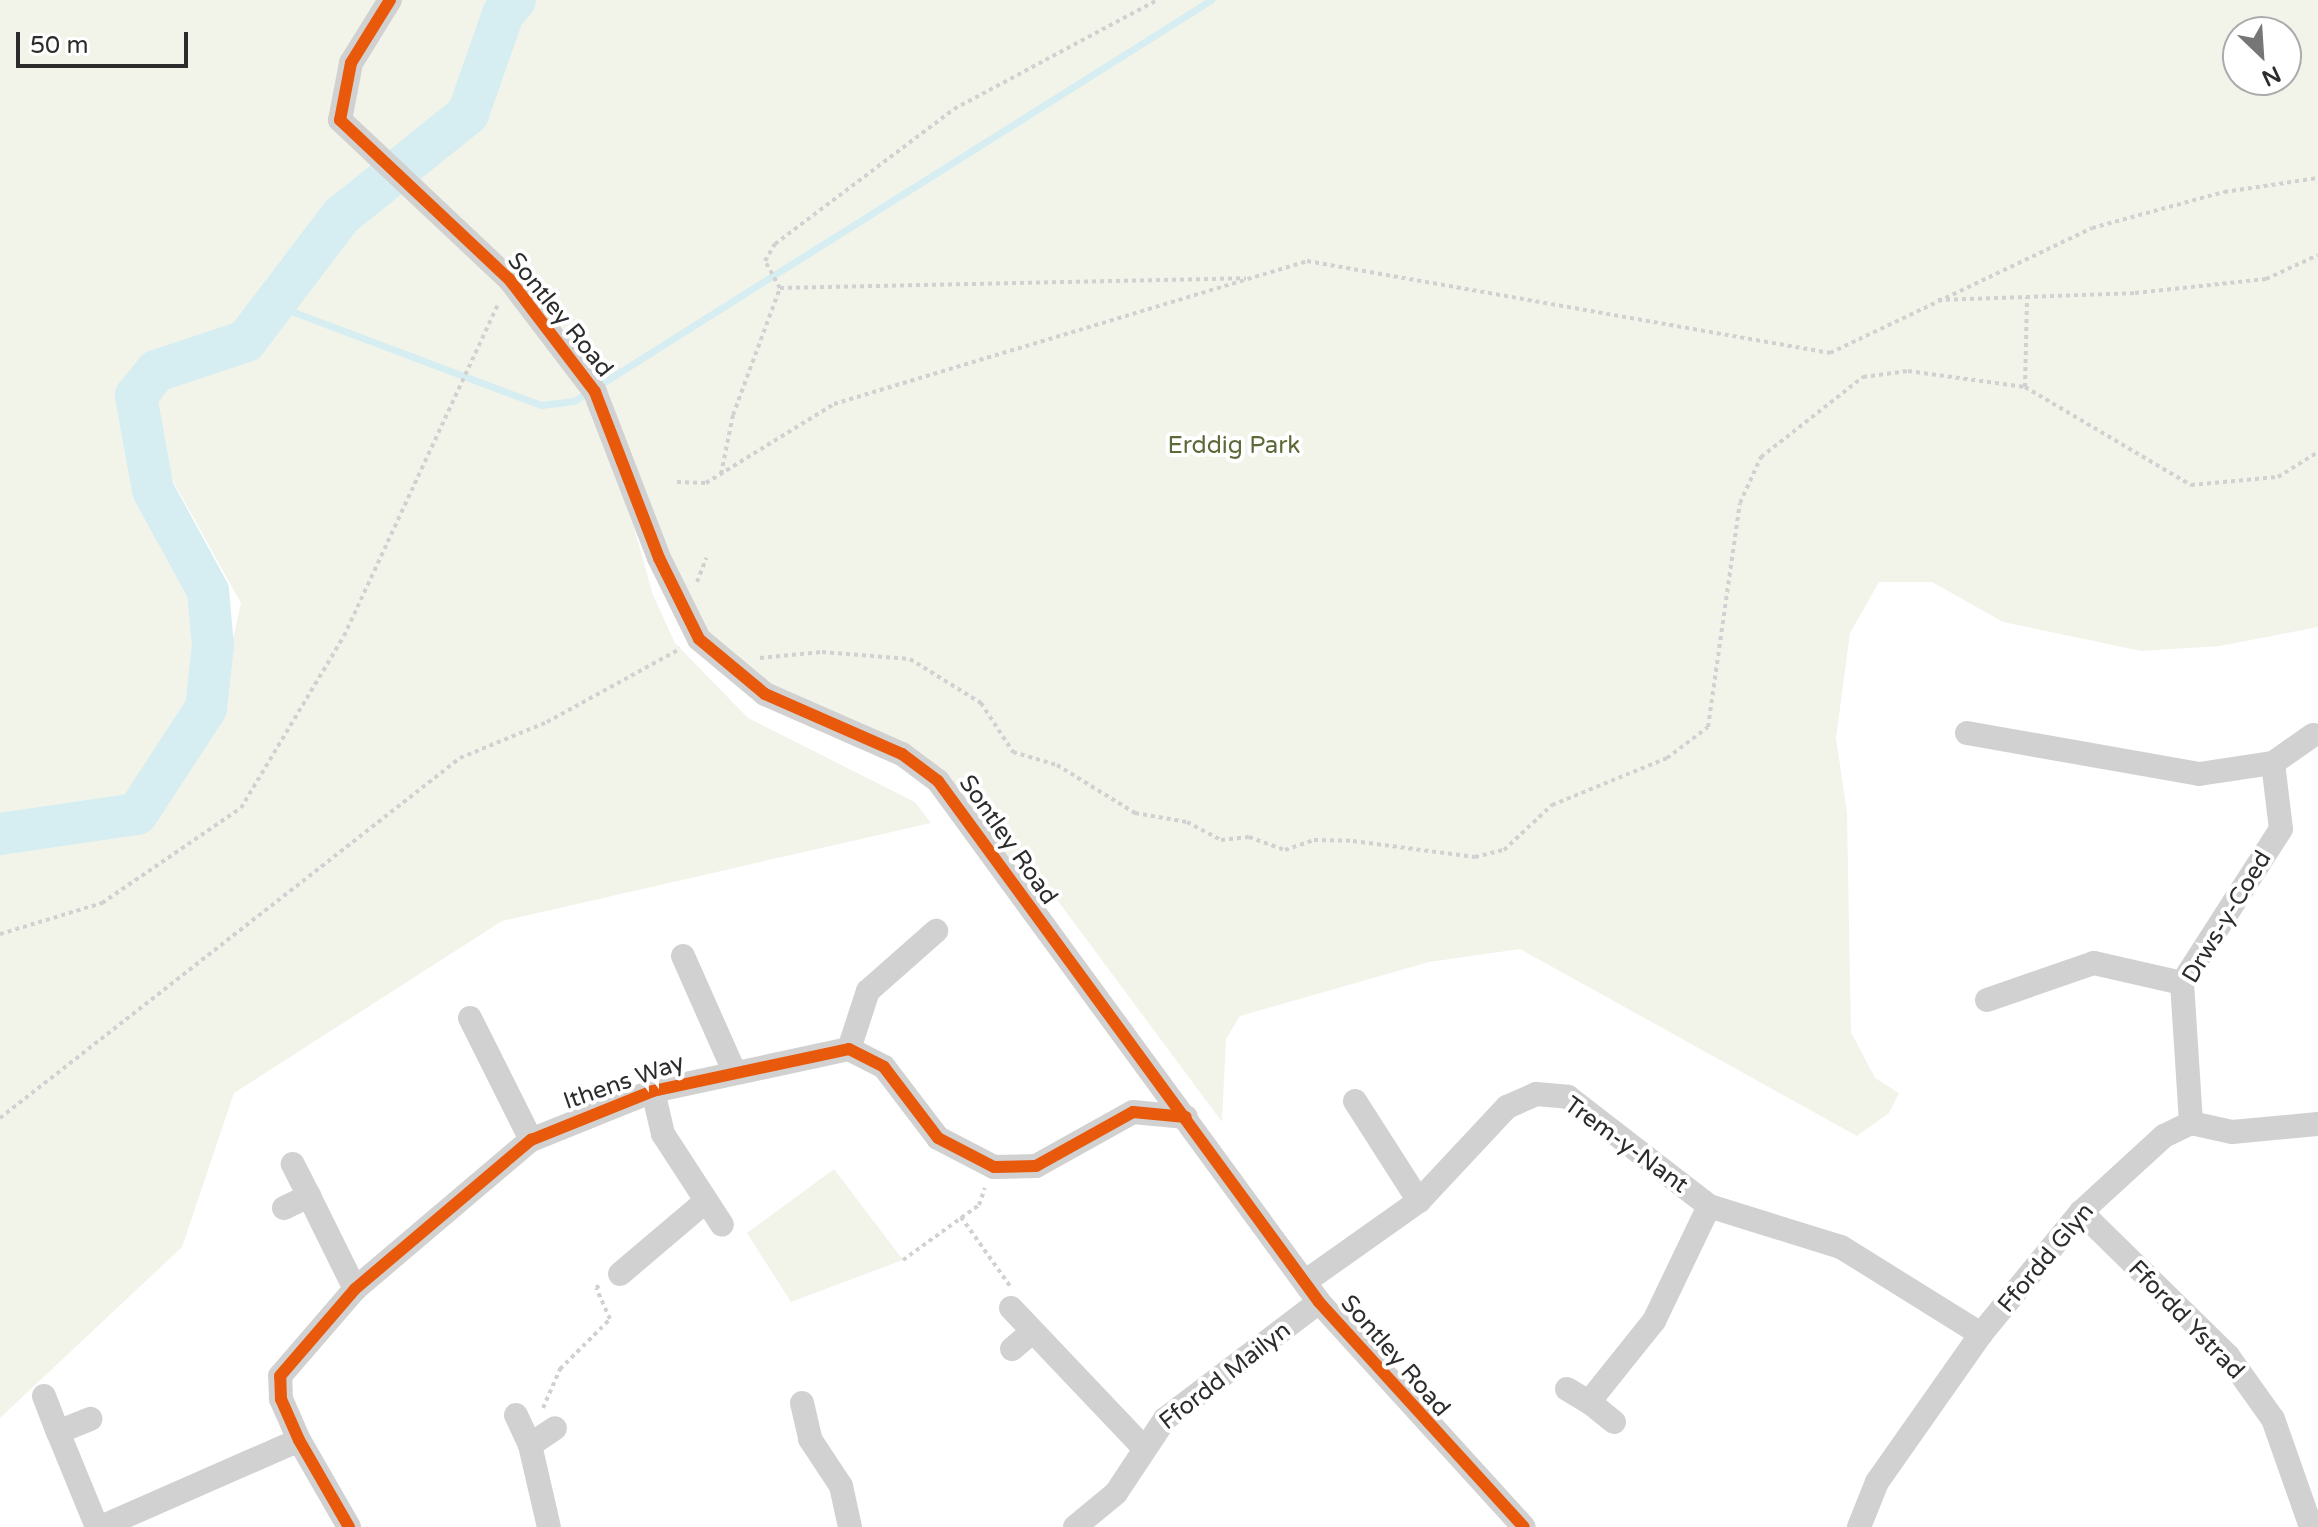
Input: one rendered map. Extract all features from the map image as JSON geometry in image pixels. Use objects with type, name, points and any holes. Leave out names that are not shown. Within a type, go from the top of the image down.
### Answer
[{"type":"street","name":"Sontley Road","points":[[390,0],[351,63],[340,120],[509,279],[591,387],[642,498],[659,558],[699,639],[765,694],[902,754],[938,781],[1312,1291],[1524,1527]]},
{"type":"street","points":[[1967,733],[2199,774],[2273,763],[2313,735]]},
{"type":"street","name":"Drws-y-Coed","points":[[2191,1123],[2182,983],[2281,829],[2273,763]]},
{"type":"street","points":[[936,931],[868,991],[849,1049],[884,1067],[938,1138],[994,1167],[1036,1166],[1133,1112],[1186,1117]]},
{"type":"street","points":[[683,956],[734,1071]]},
{"type":"street","points":[[1987,1000],[2094,963],[2182,983]]},
{"type":"street","points":[[470,1018],[531,1140]]},
{"type":"street","name":"Ithens Way","points":[[349,1527],[299,1440],[281,1399],[280,1376],[355,1289],[531,1140],[653,1091],[734,1071],[849,1049]]},
{"type":"street","points":[[653,1091],[663,1134],[722,1225]]},
{"type":"street","name":"Trem-y-Nant","points":[[1312,1291],[1419,1201],[1507,1107],[1536,1094],[1568,1097],[1709,1206],[1841,1247],[1981,1334]]},
{"type":"street","points":[[1355,1101],[1419,1201]]},
{"type":"street","points":[[2191,1123],[2232,1132],[2318,1124]]},
{"type":"street","name":"Ffordd Glyn","points":[[1859,1527],[1877,1482],[1981,1334],[2081,1212],[2164,1136],[2191,1123]]},
{"type":"street","points":[[293,1164],[355,1289]]},
{"type":"street","points":[[284,1208],[309,1196]]},
{"type":"street","points":[[620,1274],[706,1201]]},
{"type":"street","points":[[1589,1402],[1654,1321],[1709,1206]]},
{"type":"street","name":"Ffordd Ystrad","points":[[2081,1212],[2228,1356],[2273,1419],[2311,1527]]},
{"type":"street","name":"Ffordd Mailyn","points":[[1075,1527],[1116,1493],[1142,1446],[1165,1419],[1312,1291]]},
{"type":"street","points":[[1011,1308],[1031,1333],[1142,1446]]},
{"type":"street","points":[[1012,1349],[1031,1333]]},
{"type":"street","points":[[1567,1389],[1614,1422]]},
{"type":"street","points":[[44,1396],[99,1527],[299,1440]]},
{"type":"street","points":[[802,1403],[810,1439],[841,1486],[850,1527]]},
{"type":"street","points":[[516,1415],[530,1445],[549,1527]]},
{"type":"street","points":[[58,1432],[91,1419]]},
{"type":"street","points":[[530,1445],[555,1428]]},
{"type":"path","points":[[721,474],[733,415],[780,288],[765,261],[775,244],[954,109],[1157,0]]},
{"type":"path","points":[[677,482],[706,483],[834,404],[1307,261],[1830,353],[2092,228],[2224,192],[2318,178]]},
{"type":"path","points":[[1936,300],[2027,297],[2266,279],[2318,255]]},
{"type":"path","points":[[780,288],[1251,278]]},
{"type":"path","points":[[0,934],[102,903],[241,808],[344,636],[464,386],[509,279]]},
{"type":"path","points":[[2025,387],[2027,297]]},
{"type":"path","points":[[747,655],[888,652],[910,659],[981,703],[1013,752],[1057,765],[1135,813],[1187,822],[1221,840],[1249,837],[1285,850],[1314,840],[1353,841],[1475,857],[1504,850],[1552,805],[1667,758],[1708,727],[1740,503],[1761,457],[1863,377],[1908,371],[2025,387],[2191,485],[2278,477],[2318,452]]},
{"type":"path","points":[[701,591],[697,580],[706,558]]},
{"type":"path","points":[[0,1118],[460,758],[547,722],[699,639]]},
{"type":"path","points":[[903,1260],[979,1205],[994,1167]]},
{"type":"path","points":[[961,1217],[1010,1279],[1011,1308]]},
{"type":"path","points":[[530,1445],[560,1369],[610,1319],[596,1288],[620,1274]]},
{"type":"green space","name":"Erddig Park","points":[[0,0],[2318,0],[2318,627],[2220,646],[2141,651],[2003,622],[1932,582],[1879,582],[1850,633],[1836,738],[1847,813],[1851,1032],[1875,1078],[1899,1093],[1889,1113],[1857,1136],[1520,949],[1429,962],[1240,1016],[1226,1039],[1222,1122],[1052,893],[1017,893],[938,781],[822,720],[699,639],[595,392],[499,279],[578,381],[619,474],[653,595],[675,643],[748,718],[915,802],[931,823],[502,921],[234,1093],[182,1247],[0,1418]],"holes":[[[160,440],[174,483],[241,603],[231,648],[194,607],[160,517],[145,496]]]},
{"type":"green space","points":[[834,1169],[903,1260],[791,1302],[747,1233]]},
{"type":"waterway","points":[[0,834],[137,814],[206,708],[213,646],[208,591],[153,490],[136,396],[156,371],[246,341],[341,216],[468,114],[503,14],[515,0]]},
{"type":"waterway","points":[[275,305],[541,405],[574,401],[1211,0]]},
{"type":"cycle path","points":[[390,0],[351,63],[340,120],[509,279],[595,392],[659,558],[699,639],[765,694],[902,754],[938,781],[1319,1302],[1524,1527]]},
{"type":"cycle path","points":[[349,1527],[299,1440],[281,1399],[280,1376],[355,1289],[531,1140],[653,1091],[849,1049],[884,1067],[938,1138],[994,1167],[1036,1166],[1133,1112],[1186,1117]]}]
